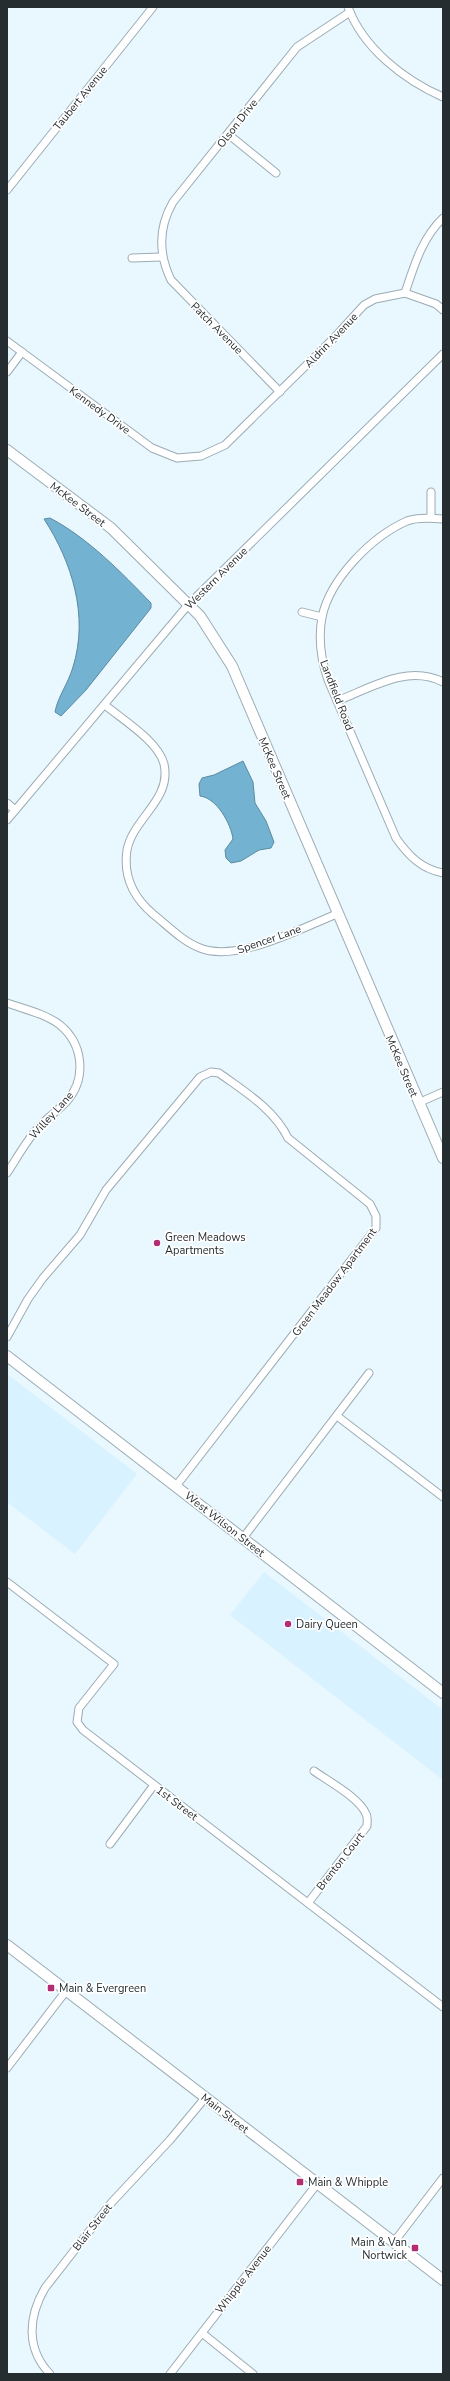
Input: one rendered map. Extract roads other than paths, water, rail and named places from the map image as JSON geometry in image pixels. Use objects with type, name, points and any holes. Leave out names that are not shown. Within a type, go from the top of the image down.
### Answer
[{"type":"main road","name":"McKee Street","points":[[7,450],[111,528],[200,616],[232,666],[418,1103],[443,1158]]},
{"type":"main road","name":"West Wilson Street","points":[[7,1356],[443,1693]]},
{"type":"main road","name":"Main Street","points":[[7,1945],[443,2280]]},
{"type":"street","name":"Taubert Avenue","points":[[7,190],[153,7]]},
{"type":"street","points":[[349,10],[375,50],[404,76],[422,88],[443,97]]},
{"type":"street","name":"Olson Drive","points":[[162,257],[161,242],[166,214],[173,202],[297,47],[349,10]]},
{"type":"street","points":[[228,134],[276,173]]},
{"type":"street","points":[[443,218],[429,235],[417,257],[405,293],[424,299],[443,310]]},
{"type":"street","points":[[132,258],[162,257]]},
{"type":"street","name":"Patch Avenue","points":[[162,257],[171,280],[180,291],[280,392]]},
{"type":"street","name":"Aldrin Avenue","points":[[201,456],[225,446],[280,392],[364,305],[382,297],[405,293]]},
{"type":"street","name":"Kennedy Drive","points":[[7,341],[152,448],[177,458],[201,456]]},
{"type":"street","points":[[7,372],[22,352]]},
{"type":"street","name":"Western Avenue","points":[[7,820],[106,705],[188,605],[443,354]]},
{"type":"street","points":[[431,492],[432,518]]},
{"type":"street","name":"Landfield Road","points":[[443,519],[432,518],[408,521],[377,540],[350,565],[330,594],[322,617],[320,651],[337,701],[396,838],[408,854],[420,864],[443,873]]},
{"type":"street","points":[[302,612],[322,617]]},
{"type":"street","points":[[337,701],[397,677],[425,677],[443,682]]},
{"type":"street","name":"Spencer Lane","points":[[106,705],[151,742],[164,764],[165,783],[162,793],[137,826],[127,851],[127,876],[131,887],[149,910],[192,944],[208,951],[225,952],[246,949],[337,914]]},
{"type":"street","points":[[7,803],[15,810]]},
{"type":"street","name":"Willey Lane","points":[[7,1003],[59,1024],[74,1042],[79,1052],[80,1072],[74,1091],[67,1101],[38,1128],[7,1173]]},
{"type":"street","name":"Green Meadow Apartment","points":[[7,1337],[28,1299],[43,1278],[80,1235],[106,1190],[200,1077],[215,1072],[263,1106],[280,1123],[288,1138],[370,1204],[376,1216],[376,1228],[176,1486]]},
{"type":"street","points":[[418,1103],[443,1092]]},
{"type":"street","points":[[243,1538],[369,1374]]},
{"type":"street","points":[[337,1416],[443,1497]]},
{"type":"street","name":"1st Street","points":[[7,1582],[114,1664],[78,1708],[77,1722],[83,1730],[443,2007]]},
{"type":"street","name":"Brenton Court","points":[[308,1903],[367,1826],[367,1815],[363,1809],[351,1797],[314,1771]]},
{"type":"street","points":[[110,1844],[154,1785]]},
{"type":"street","points":[[7,2068],[66,1991]]},
{"type":"street","name":"Blair Street","points":[[50,2374],[38,2357],[32,2341],[31,2329],[37,2302],[45,2288],[107,2208],[170,2140],[205,2098]]},
{"type":"street","points":[[394,2242],[443,2178]]},
{"type":"street","name":"Whipple Avenue","points":[[170,2374],[317,2184]]},
{"type":"street","points":[[202,2333],[253,2374]]},
{"type":"water","points":[[50,518],[78,535],[104,556],[151,603],[151,608],[86,690],[61,716],[55,712],[58,701],[73,667],[79,628],[78,609],[70,571],[63,553],[44,519]]},
{"type":"water","points":[[243,761],[253,782],[255,803],[266,821],[274,842],[271,848],[259,850],[241,861],[231,863],[226,858],[225,850],[233,839],[232,833],[226,819],[212,801],[200,796],[199,784],[202,778],[214,775]]},
{"type":"place","name":"Green Meadows Apartments","points":[[157,1243]]},
{"type":"place","name":"Dairy Queen","points":[[288,1624]]},
{"type":"place","name":"Main & Evergreen","points":[[51,1988]]},
{"type":"place","name":"Main & Whipple","points":[[300,2182]]},
{"type":"place","name":"Main & Van Nortwick","points":[[415,2248]]}]
